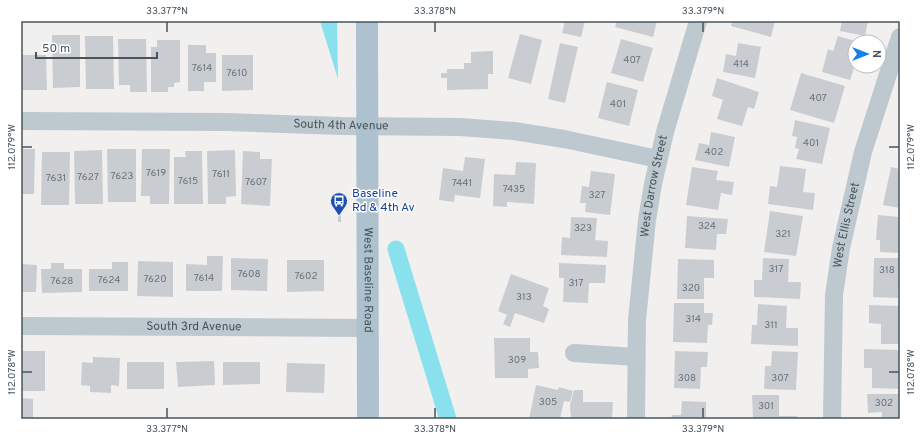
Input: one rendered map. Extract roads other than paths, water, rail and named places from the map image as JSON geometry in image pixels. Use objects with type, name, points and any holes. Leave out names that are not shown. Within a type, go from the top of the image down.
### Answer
[{"type":"main road","name":"West Baseline Road","points":[[367,21],[368,419]]},
{"type":"street","name":"West Darrow Street","points":[[636,419],[636,357],[638,320],[647,220],[658,159],[698,21]]},
{"type":"street","name":"West Ellis Street","points":[[832,419],[834,295],[841,248],[863,152],[900,37]]},
{"type":"street","name":"South 4th Avenue","points":[[21,121],[225,122],[367,127],[460,127],[514,131],[564,139],[658,159]]},
{"type":"street","name":"South 3rd Avenue","points":[[21,326],[368,328]]},
{"type":"street","points":[[574,353],[636,357]]},
{"type":"water","points":[[320,21],[337,21],[338,79]]},
{"type":"waterway","points":[[396,249],[448,419]]},
{"type":"place","name":"Baseline Rd & 4th Av","points":[[339,216]]}]
